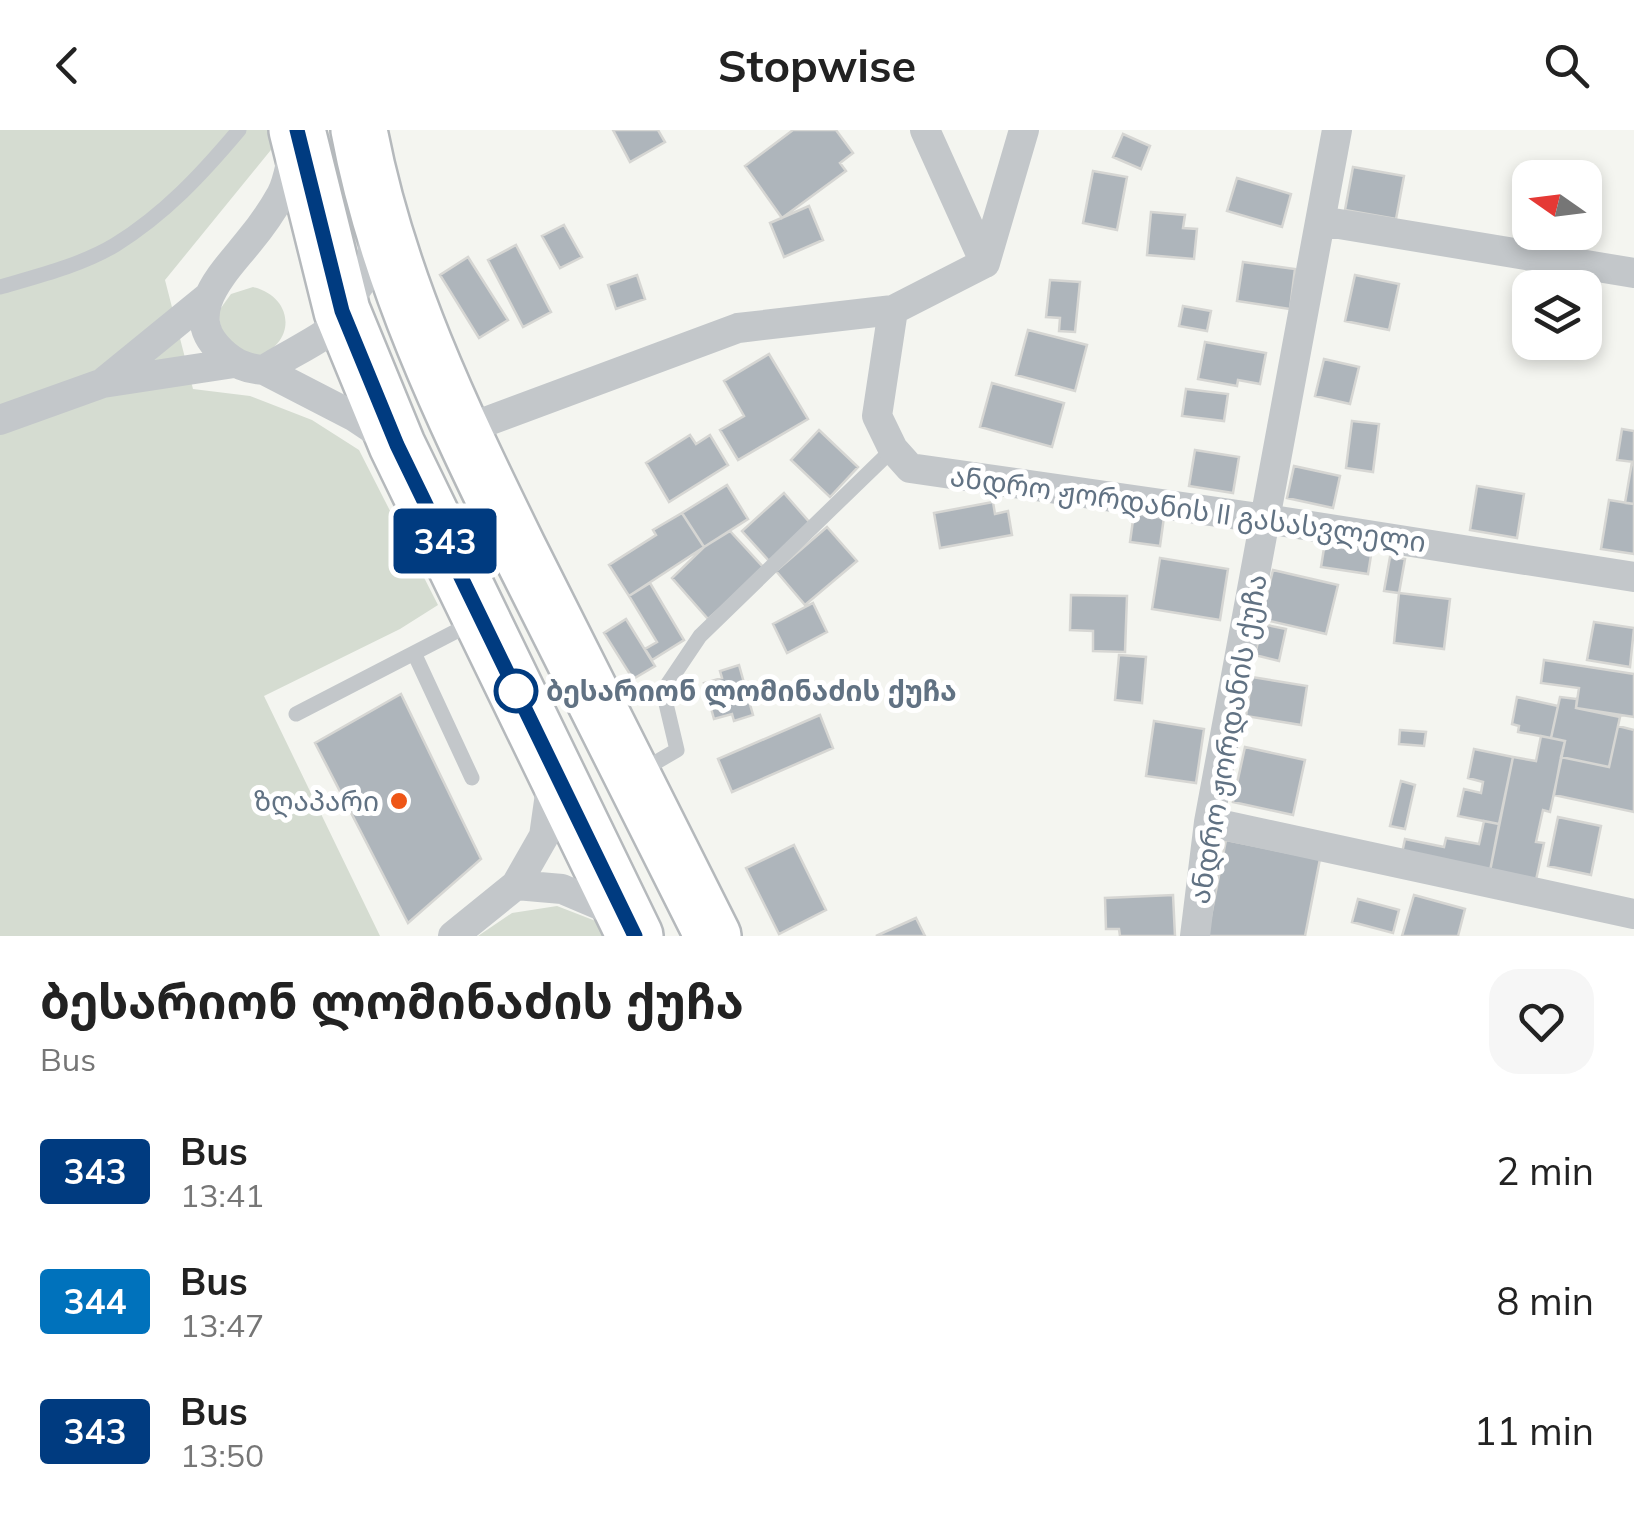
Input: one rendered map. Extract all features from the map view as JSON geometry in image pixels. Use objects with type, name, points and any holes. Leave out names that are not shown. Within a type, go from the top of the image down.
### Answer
[{"type":"highway","points":[[359,130],[370,187],[395,273],[461,431],[713,936]]},
{"type":"highway","points":[[298,132],[342,311],[397,445],[630,926]]},
{"type":"street","points":[[926,130],[985,263]]},
{"type":"street","points":[[461,431],[738,328],[894,310],[985,263],[1024,130]]},
{"type":"street","name":"ანდრო ჟორდანის ქუჩა","points":[[1196,936],[1209,822],[1337,130]]},
{"type":"street","points":[[103,383],[208,297],[220,275],[249,242],[283,192],[298,132]]},
{"type":"street","points":[[2,418],[103,383],[249,366],[327,333],[341,320],[342,311],[367,278],[374,246],[370,187]]},
{"type":"street","points":[[1321,221],[1634,273]]},
{"type":"street","points":[[208,297],[206,318],[210,338],[249,366],[355,416],[397,445]]},
{"type":"street","points":[[893,449],[877,416],[894,310]]},
{"type":"street","name":"ანდრო ჟორდანის II გასასვლელი","points":[[893,449],[910,468],[1634,577]]},
{"type":"street","points":[[454,936],[516,885],[544,836],[554,772]]},
{"type":"street","points":[[1209,822],[1634,914]]},
{"type":"street","points":[[516,885],[562,888],[630,926]]},
{"type":"lane","points":[[0,287],[48,273],[114,246],[193,186],[239,130]]},
{"type":"lane","points":[[633,776],[677,750],[663,691],[700,636],[893,449]]},
{"type":"lane","points":[[296,714],[482,618]]},
{"type":"lane","points":[[414,653],[472,778]]},
{"type":"shaded area","points":[[0,130],[277,130],[279,140],[165,280],[193,389],[250,396],[312,420],[359,450],[438,605],[400,629],[264,696],[380,936],[0,936]]},
{"type":"shaded area","points":[[253,287],[277,300],[286,321],[278,342],[255,357],[224,345],[218,312],[231,294]]},
{"type":"shaded area","points":[[557,906],[606,925],[611,936],[478,936],[512,913]]},
{"type":"building","points":[[613,130],[658,130],[665,142],[630,162]]},
{"type":"building","points":[[793,130],[836,130],[853,153],[840,163],[846,171],[782,218],[745,166]]},
{"type":"building","points":[[1123,134],[1150,146],[1141,169],[1113,157]]},
{"type":"building","points":[[1353,167],[1404,176],[1396,219],[1345,210]]},
{"type":"building","points":[[1093,171],[1127,177],[1117,230],[1083,223]]},
{"type":"building","points":[[1237,178],[1291,194],[1282,227],[1227,211]]},
{"type":"building","points":[[809,206],[823,240],[784,257],[770,223]]},
{"type":"building","points":[[1151,212],[1185,215],[1183,228],[1197,229],[1194,259],[1147,255]]},
{"type":"building","points":[[564,225],[582,257],[560,268],[542,236]]},
{"type":"building","points":[[516,245],[551,312],[523,327],[488,260]]},
{"type":"building","points":[[468,257],[508,320],[479,338],[440,275]]},
{"type":"building","points":[[1243,262],[1295,269],[1290,309],[1237,301]]},
{"type":"building","points":[[637,275],[645,299],[616,309],[608,285]]},
{"type":"building","points":[[1355,275],[1399,284],[1389,330],[1345,321]]},
{"type":"building","points":[[1050,280],[1080,282],[1075,332],[1059,331],[1060,318],[1046,317]]},
{"type":"building","points":[[1183,306],[1211,311],[1207,331],[1179,326]]},
{"type":"building","points":[[1028,330],[1087,345],[1075,391],[1016,375]]},
{"type":"building","points":[[1205,342],[1266,353],[1260,384],[1238,380],[1237,386],[1198,379]]},
{"type":"building","points":[[769,354],[808,419],[738,460],[720,430],[744,416],[724,381]]},
{"type":"building","points":[[1324,359],[1359,367],[1350,404],[1315,396]]},
{"type":"building","points":[[992,383],[1064,403],[1052,447],[980,427]]},
{"type":"building","points":[[1186,389],[1228,394],[1224,421],[1182,416]]},
{"type":"building","points":[[1352,421],[1379,424],[1373,472],[1346,468]]},
{"type":"building","points":[[1622,429],[1634,431],[1634,462],[1617,460]]},
{"type":"building","points":[[819,430],[858,467],[830,497],[791,460]]},
{"type":"building","points":[[690,435],[696,444],[710,435],[728,465],[669,502],[646,463]]},
{"type":"building","points":[[1195,450],[1239,457],[1233,493],[1189,486]]},
{"type":"building","points":[[1634,462],[1634,504],[1625,503]]},
{"type":"building","points":[[1294,466],[1340,476],[1333,508],[1287,498]]},
{"type":"building","points":[[727,485],[748,519],[704,547],[682,513]]},
{"type":"building","points":[[1477,486],[1524,494],[1517,538],[1470,530]]},
{"type":"building","points":[[784,493],[811,524],[769,561],[742,531]]},
{"type":"building","points":[[1609,500],[1634,504],[1634,554],[1601,549]]},
{"type":"building","points":[[993,502],[995,514],[1008,511],[1012,535],[940,548],[934,513]]},
{"type":"building","points":[[682,513],[704,547],[629,596],[609,565]]},
{"type":"building","points":[[1134,513],[1164,517],[1160,546],[1130,542]]},
{"type":"building","points":[[827,527],[857,561],[805,605],[776,571]]},
{"type":"building","points":[[730,531],[765,569],[708,619],[672,578],[704,547]]},
{"type":"building","points":[[1325,542],[1372,549],[1368,574],[1321,567]]},
{"type":"building","points":[[1390,557],[1405,559],[1399,593],[1384,591]]},
{"type":"building","points":[[1160,558],[1228,569],[1220,620],[1152,609]]},
{"type":"building","points":[[1273,570],[1338,585],[1326,634],[1261,619]]},
{"type":"building","points":[[650,583],[684,640],[652,660],[645,649],[657,642],[629,596]]},
{"type":"building","points":[[1399,593],[1450,599],[1444,649],[1394,643]]},
{"type":"building","points":[[1071,595],[1127,596],[1125,652],[1093,651],[1093,631],[1070,630]]},
{"type":"building","points":[[813,603],[827,632],[787,653],[773,624]]},
{"type":"building","points":[[626,619],[655,666],[633,679],[604,633]]},
{"type":"building","points":[[1594,622],[1634,628],[1630,667],[1587,660]]},
{"type":"building","points":[[1262,624],[1286,629],[1279,661],[1255,655]]},
{"type":"building","points":[[1119,655],[1146,657],[1142,703],[1115,700]]},
{"type":"building","points":[[1544,660],[1634,674],[1634,717],[1576,708],[1579,688],[1541,683]]},
{"type":"building","points":[[739,665],[753,715],[734,721],[732,714],[714,719],[704,683],[722,678],[720,671]]},
{"type":"building","points":[[1252,677],[1307,686],[1301,725],[1246,716]]},
{"type":"building","name":"ზღაპარი","points":[[401,694],[481,859],[408,923],[315,743]]},
{"type":"building","points":[[1517,697],[1558,706],[1551,738],[1518,732],[1519,726],[1512,724]]},
{"type":"building","points":[[1560,697],[1577,699],[1576,708],[1620,717],[1609,767],[1561,757],[1565,741],[1551,738]]},
{"type":"building","points":[[820,715],[833,748],[732,792],[718,759]]},
{"type":"building","points":[[1154,721],[1204,729],[1196,783],[1146,776]]},
{"type":"building","points":[[1618,726],[1634,730],[1634,812],[1554,795],[1561,757],[1609,767]]},
{"type":"building","points":[[1400,730],[1426,732],[1424,746],[1399,744]]},
{"type":"building","points":[[1541,736],[1565,741],[1550,812],[1543,810],[1536,842],[1544,843],[1536,880],[1490,871],[1513,757],[1536,761]]},
{"type":"building","points":[[1245,747],[1305,760],[1293,815],[1233,802]]},
{"type":"building","points":[[1474,749],[1513,757],[1499,824],[1458,816],[1464,789],[1481,793],[1483,782],[1468,778]]},
{"type":"building","points":[[1401,781],[1415,785],[1405,829],[1390,826]]},
{"type":"building","points":[[1558,817],[1601,826],[1591,875],[1548,866]]},
{"type":"building","points":[[1484,821],[1499,824],[1490,871],[1402,853],[1405,839],[1444,847],[1446,838],[1479,844]]},
{"type":"building","points":[[1226,840],[1320,859],[1305,936],[1207,936]]},
{"type":"building","points":[[794,845],[826,910],[779,934],[746,868]]},
{"type":"building","points":[[1173,895],[1175,936],[1120,936],[1119,929],[1106,929],[1105,898]]},
{"type":"building","points":[[1414,895],[1465,909],[1458,936],[1402,936]]},
{"type":"building","points":[[1358,899],[1399,910],[1393,933],[1352,922]]},
{"type":"building","points":[[916,918],[925,936],[876,936]]},
{"type":"bus line","name":"343","points":[[297,130],[342,311],[397,445],[635,936]]},
{"type":"place","name":"ბესარიონ ლომინაძის ქუჩა","points":[[516,691]]},
{"type":"place","name":"ზღაპარი","points":[[399,801]]}]
